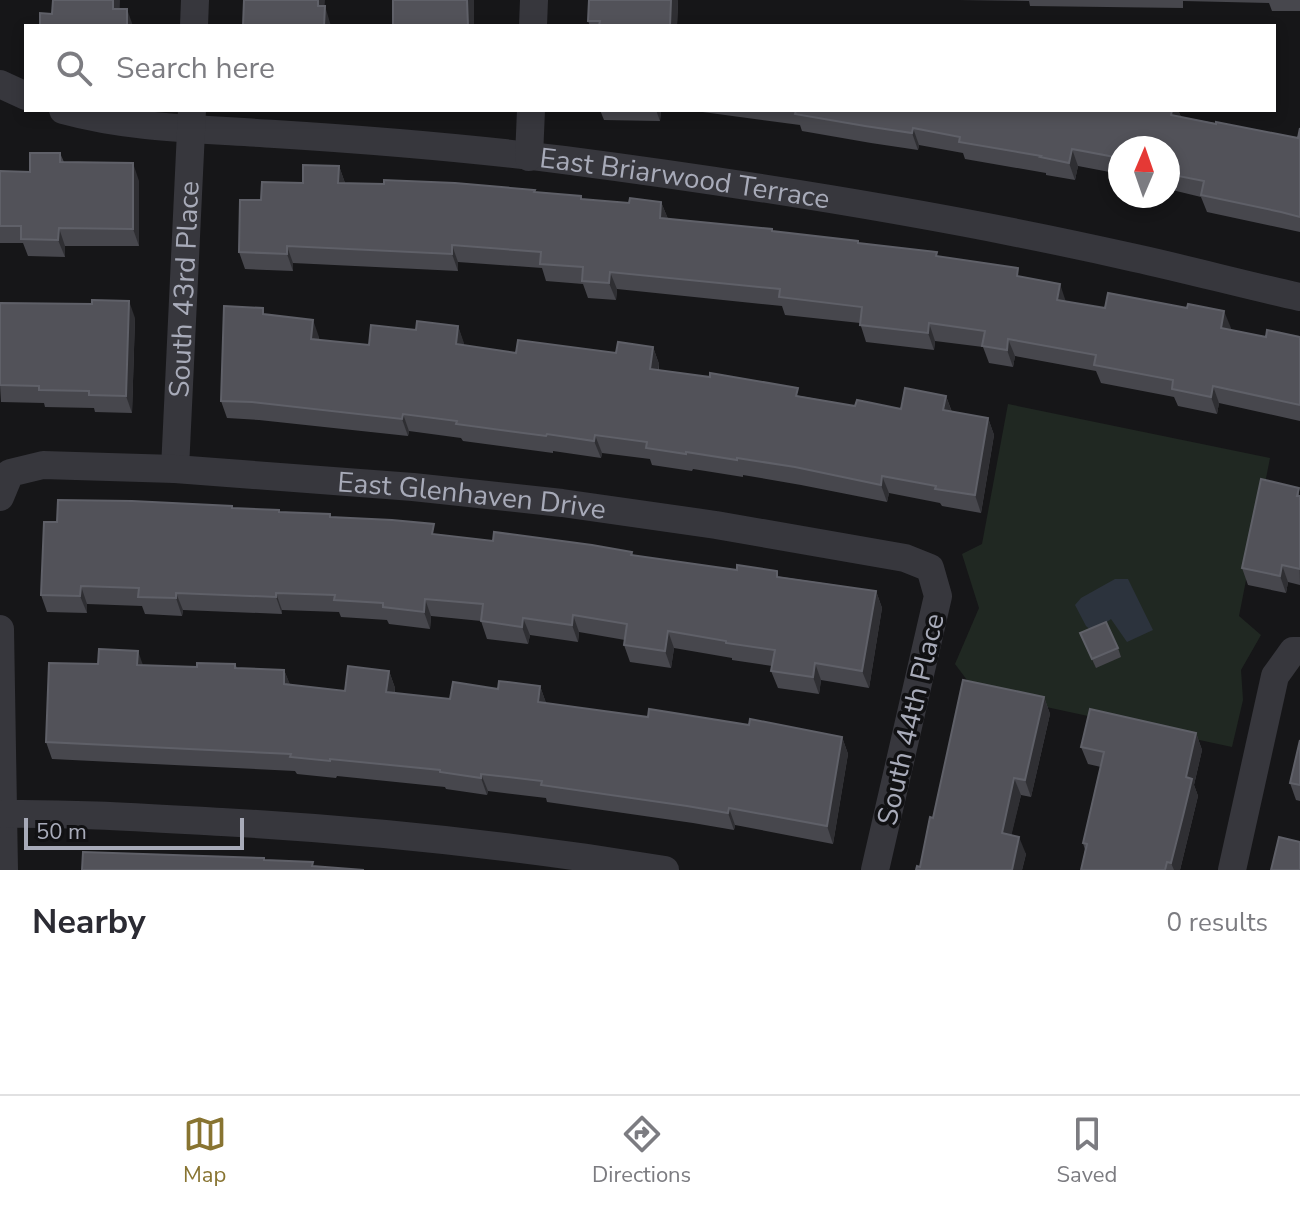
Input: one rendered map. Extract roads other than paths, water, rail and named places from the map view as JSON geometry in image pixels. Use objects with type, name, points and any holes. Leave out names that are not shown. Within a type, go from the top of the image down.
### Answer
[{"type":"street","points":[[194,24],[195,0]]},
{"type":"street","points":[[533,24],[534,0]]},
{"type":"street","points":[[0,84],[24,95]]},
{"type":"street","name":"East Briarwood Terrace","points":[[71,112],[97,119],[192,119],[305,136],[529,157],[747,186],[890,209],[1134,258],[1300,297]]},
{"type":"street","points":[[529,157],[531,112]]},
{"type":"street","name":"South 43rd Place","points":[[175,469],[192,119]]},
{"type":"street","name":"East Glenhaven Drive","points":[[5,485],[43,465],[175,469],[413,487],[562,503],[748,530],[905,558],[930,568]]},
{"type":"street","name":"South 44th Place","points":[[875,870],[938,596],[930,568]]},
{"type":"street","points":[[0,629],[4,870]]},
{"type":"street","points":[[1232,870],[1275,676],[1296,651]]},
{"type":"street","points":[[3,814],[308,827],[482,858],[612,861],[665,870]]}]
